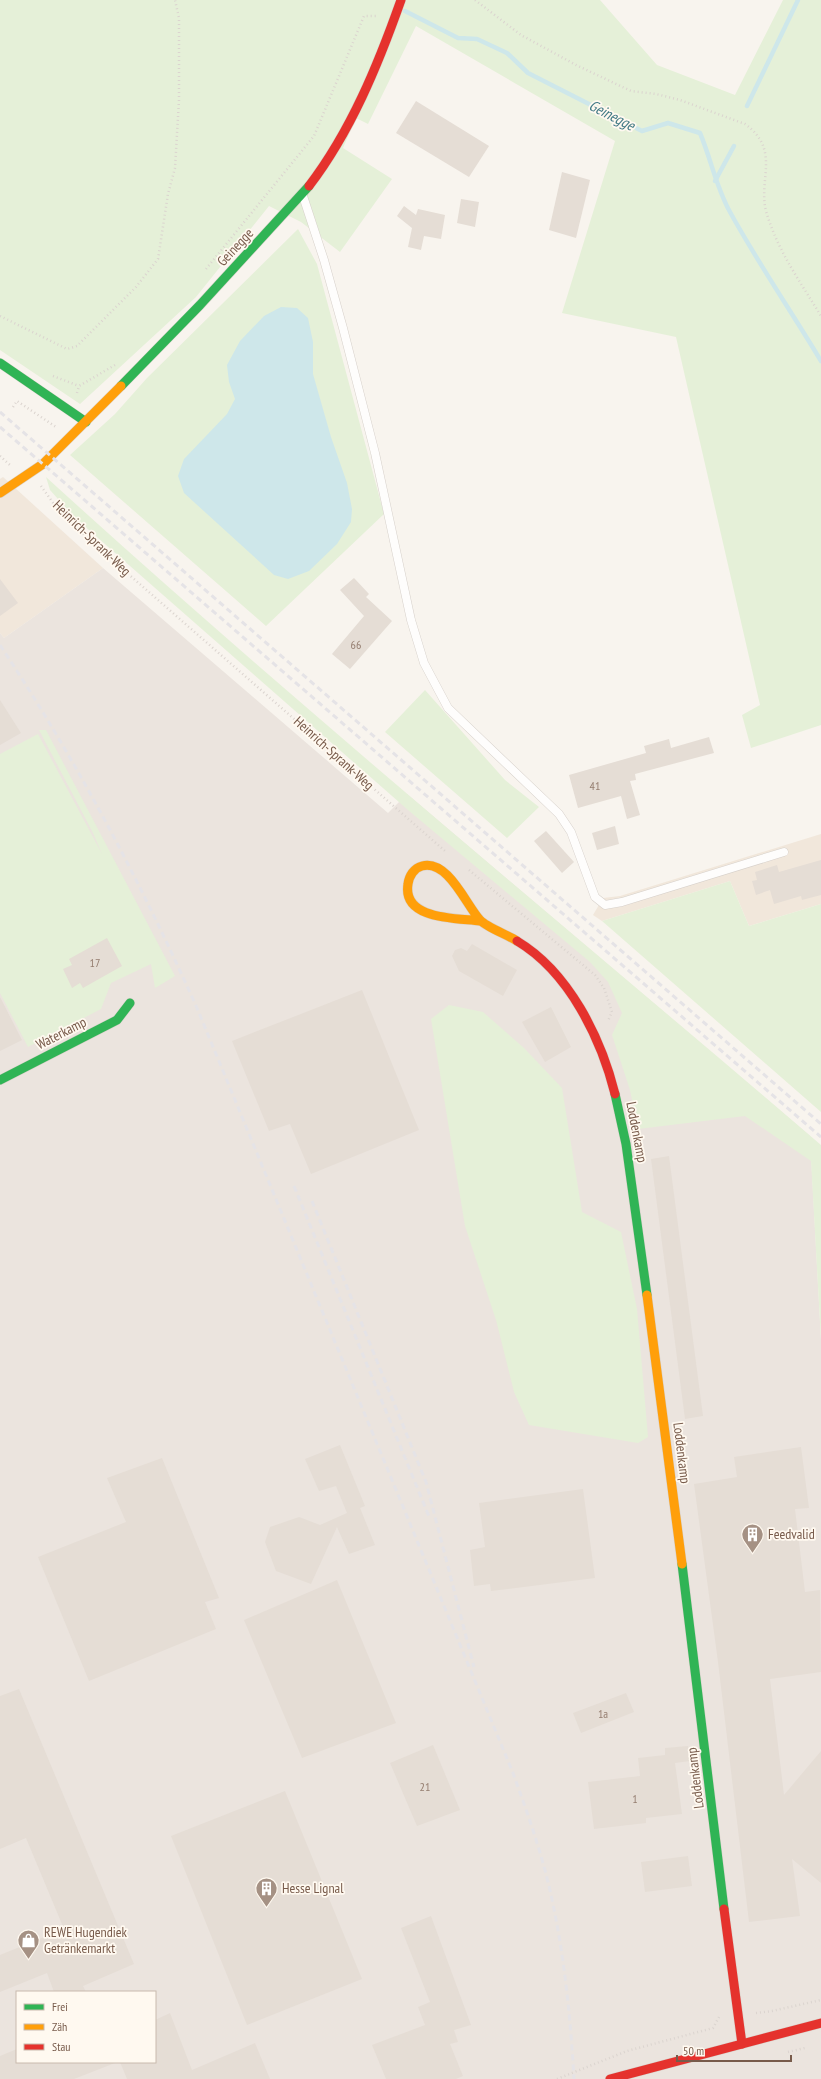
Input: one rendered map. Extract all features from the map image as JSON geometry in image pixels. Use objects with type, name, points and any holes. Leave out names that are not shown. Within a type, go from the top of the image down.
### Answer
[{"type":"street","name":"Geinegge","points":[[31,473],[86,422],[200,305],[302,195],[329,160],[380,59],[396,18],[401,0]]},
{"type":"street","points":[[0,363],[86,422]]},
{"type":"street","points":[[0,493],[31,473]]},
{"type":"street","name":"Loddenkamp","points":[[480,921],[453,883],[438,868],[424,865],[416,868],[409,876],[408,894],[411,902],[418,909],[431,914],[480,921],[536,954],[559,977],[597,1036],[610,1068],[629,1165],[696,1670],[737,2014],[742,2044]]},
{"type":"street","name":"Waterkamp","points":[[0,1080],[117,1020],[130,1003]]},
{"type":"street","points":[[610,2079],[821,2023]]},
{"type":"lane","points":[[302,195],[324,260],[375,453],[411,620],[424,663],[448,708],[558,814],[571,832],[595,897],[605,905],[622,902],[784,852]]},
{"type":"path","points":[[0,316],[67,349],[78,346],[136,287],[158,259],[168,194],[175,168],[179,100],[179,18],[175,0]]},
{"type":"path","points":[[475,0],[520,35],[576,65],[631,91],[656,94],[680,100],[745,124],[752,130],[760,141],[766,156],[767,172],[764,198],[766,211],[781,250],[821,316]]},
{"type":"path","points":[[202,274],[314,136],[364,16],[396,18]]},
{"type":"path","points":[[79,386],[116,364]]},
{"type":"path","points":[[13,407],[17,401],[60,431]]},
{"type":"path","name":"Heinrich-Sprank-Weg","points":[[31,473],[58,510],[94,544],[449,854]]},
{"type":"path","points":[[467,869],[595,975],[604,988],[612,1012],[606,1026],[597,1036]]},
{"type":"path","points":[[557,2079],[626,2051],[713,2028],[720,2017],[772,2011],[821,2000]]},
{"type":"shaded area","points":[[3,477],[103,568],[4,638],[0,633],[0,479]]},
{"type":"shaded area","points":[[103,568],[388,813],[407,794],[810,1136],[821,1340],[821,2079],[0,2079],[0,633],[4,638]]},
{"type":"shaded area","points":[[821,834],[821,904],[749,926],[730,881],[602,921],[593,915],[603,898],[620,896]]},
{"type":"green space","points":[[0,0],[600,0],[657,65],[735,95],[783,0],[821,0],[821,725],[751,748],[742,715],[760,705],[676,337],[562,313],[615,141],[416,26],[368,124],[356,118],[343,148],[392,179],[340,252],[301,222],[269,206],[196,297],[80,404],[0,350]]},
{"type":"green space","points":[[298,229],[317,264],[384,514],[266,626],[70,455],[115,414],[147,378]]},
{"type":"green space","points":[[46,477],[141,563],[334,731],[821,1145],[821,1340],[811,1161],[745,1116],[638,1129],[630,1090],[612,1035],[622,1013],[608,982],[590,962],[408,810],[73,516],[50,490]]},
{"type":"green space","points":[[425,690],[505,780],[539,807],[507,838],[385,732]]},
{"type":"green space","points":[[39,730],[46,730],[175,976],[155,988],[151,964],[111,983],[101,1009],[28,1047],[0,993],[0,754],[38,734],[102,854],[93,833]]},
{"type":"green space","points":[[730,881],[749,926],[821,904],[821,1112],[602,921]]},
{"type":"green space","points":[[449,1005],[483,1012],[524,1048],[562,1088],[582,1212],[621,1232],[637,1309],[648,1437],[638,1443],[529,1425],[514,1392],[496,1320],[465,1226],[431,1019]]},
{"type":"water","points":[[281,307],[297,308],[308,318],[313,342],[313,374],[331,437],[347,483],[352,509],[351,522],[337,544],[309,571],[288,579],[274,575],[184,493],[178,476],[184,459],[227,414],[235,399],[229,382],[227,365],[240,341],[264,316]]},
{"type":"building","points":[[416,101],[489,146],[469,177],[396,133]]},
{"type":"building","points":[[562,172],[590,180],[576,238],[549,230]]},
{"type":"building","points":[[461,199],[479,202],[475,227],[457,223]]},
{"type":"building","points":[[404,206],[416,215],[418,209],[445,215],[441,239],[424,236],[421,250],[408,247],[412,228],[397,216]]},
{"type":"building","points":[[354,578],[369,594],[366,597],[392,621],[350,669],[332,654],[364,616],[340,590]]},
{"type":"building","points":[[0,579],[18,603],[0,616]]},
{"type":"building","points":[[0,700],[21,733],[0,745]]},
{"type":"building","points":[[709,737],[714,753],[635,774],[636,780],[630,781],[640,815],[627,819],[621,796],[578,808],[569,775],[646,753],[644,746],[669,739],[671,748]]},
{"type":"building","points":[[615,826],[619,844],[597,850],[592,833]]},
{"type":"building","points":[[546,831],[574,862],[562,873],[534,841]]},
{"type":"building","points":[[821,860],[821,895],[802,900],[801,896],[774,904],[770,890],[756,895],[752,881],[757,880],[755,872],[777,865],[779,872]]},
{"type":"building","points":[[107,938],[122,966],[83,988],[80,983],[72,988],[63,969],[72,965],[69,959]]},
{"type":"building","points":[[472,944],[517,970],[503,996],[459,971],[452,956],[455,950],[461,948],[467,951]]},
{"type":"building","points":[[362,990],[419,1130],[311,1174],[290,1124],[269,1131],[232,1041]]},
{"type":"building","points":[[0,997],[22,1040],[0,1051]]},
{"type":"building","points":[[551,1007],[571,1047],[545,1062],[522,1022]]},
{"type":"building","points":[[669,1156],[703,1416],[685,1419],[651,1159]]},
{"type":"building","points":[[340,1445],[365,1506],[360,1508],[375,1545],[349,1554],[337,1527],[311,1584],[276,1571],[265,1542],[270,1527],[299,1517],[320,1525],[347,1513],[336,1486],[319,1491],[305,1459]]},
{"type":"building","points":[[801,1447],[809,1508],[795,1509],[805,1592],[820,1590],[821,1672],[770,1679],[784,1795],[821,1751],[821,1883],[792,1859],[800,1916],[749,1922],[718,1662],[694,1484],[737,1477],[734,1457]]},
{"type":"building","points":[[162,1458],[219,1598],[205,1602],[216,1629],[89,1681],[38,1557],[126,1522],[107,1478]]},
{"type":"building","points":[[583,1489],[595,1578],[491,1591],[490,1584],[474,1586],[470,1550],[485,1547],[479,1503]]},
{"type":"building","points":[[337,1580],[396,1723],[302,1758],[244,1620]]},
{"type":"building","points":[[19,1689],[134,1964],[83,1986],[86,1991],[54,1991],[47,1973],[0,1992],[0,1955],[64,1929],[26,1838],[0,1849],[0,1696]]},
{"type":"building","points":[[626,1693],[634,1712],[581,1733],[573,1713]]},
{"type":"building","points":[[433,1745],[460,1810],[417,1826],[390,1763]]},
{"type":"building","points":[[688,1746],[690,1761],[675,1763],[682,1814],[646,1818],[646,1823],[594,1829],[588,1782],[640,1776],[638,1758],[665,1755],[665,1748]]},
{"type":"building","name":"Hesse Lignal","points":[[285,1791],[362,1979],[247,2025],[171,1836]]},
{"type":"building","points":[[688,1856],[692,1886],[645,1892],[641,1862]]},
{"type":"building","points":[[431,1916],[471,2025],[454,2030],[458,2042],[450,2044],[463,2076],[456,2079],[386,2079],[372,2045],[425,2025],[418,2007],[430,2002],[401,1928]]},
{"type":"building","points":[[170,2013],[192,2070],[255,2043],[270,2079],[127,2079],[120,2063],[156,2063],[156,2020]]},
{"type":"building","points":[[16,2049],[16,2063],[115,2063],[74,2079],[0,2079],[0,2056]]},
{"type":"waterway","points":[[747,106],[798,0]]},
{"type":"waterway","name":"Geinegge","points":[[405,11],[458,38],[477,39],[507,53],[528,73],[642,131],[668,123],[700,133],[721,193],[730,212],[821,361]]},
{"type":"waterway","points":[[715,181],[734,146]]},
{"type":"railway","points":[[0,412],[821,1124]]},
{"type":"railway","points":[[0,427],[821,1137]]},
{"type":"railway","points":[[0,645],[55,733],[106,822],[153,914],[197,1008],[513,1773],[531,1823],[552,1899],[565,1976],[574,2079]]},
{"type":"railway","points":[[294,1186],[430,1519]]},
{"type":"railway","points":[[312,1201],[426,1482],[474,1667]]},
{"type":"traffic: fast","points":[[121,386],[200,305],[309,186]]},
{"type":"traffic: fast","points":[[0,363],[86,422]]},
{"type":"traffic: fast","points":[[0,1080],[117,1020],[130,1003]]},
{"type":"traffic: fast","points":[[615,1094],[626,1144],[647,1295]]},
{"type":"traffic: fast","points":[[682,1564],[724,1909]]},
{"type":"traffic: slow","points":[[0,493],[43,464],[121,386]]},
{"type":"traffic: slow","points":[[480,921],[433,915],[422,911],[413,905],[408,896],[409,878],[412,873],[422,866],[431,866],[440,869],[456,885],[483,923],[517,941]]},
{"type":"traffic: slow","points":[[647,1295],[682,1564]]},
{"type":"traffic: jam","points":[[309,186],[324,165],[351,120],[373,73],[401,0]]},
{"type":"traffic: jam","points":[[517,941],[536,954],[552,970],[567,988],[580,1008],[592,1029],[601,1051],[615,1094]]},
{"type":"traffic: jam","points":[[724,1909],[742,2044]]},
{"type":"traffic: jam","points":[[610,2079],[821,2023]]},
{"type":"place","name":"Feedvalid","points":[[752,1554]]},
{"type":"place","name":"Hesse Lignal","points":[[266,1908]]},
{"type":"place","name":"REWE Hugendiek Getränkemarkt","points":[[29,1960]]}]
